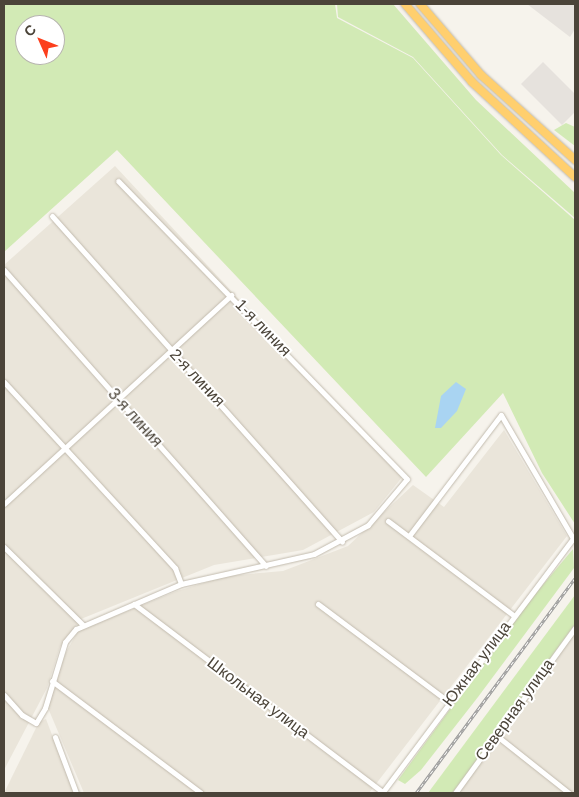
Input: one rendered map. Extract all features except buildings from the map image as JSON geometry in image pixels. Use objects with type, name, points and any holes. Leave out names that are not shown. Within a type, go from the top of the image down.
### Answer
[{"type":"highway","points":[[405,4],[472,82],[575,176]]},
{"type":"highway","points":[[420,4],[481,75],[575,160]]},
{"type":"street","name":"1-я линия","points":[[118,181],[407,475],[380,514],[342,541]]},
{"type":"street","name":"2-я линия","points":[[52,216],[342,541]]},
{"type":"street","name":"3-я линия","points":[[4,270],[266,566]]},
{"type":"street","points":[[4,504],[231,295]]},
{"type":"street","points":[[4,382],[63,449],[174,568],[181,584]]},
{"type":"street","points":[[409,536],[501,415],[574,537]]},
{"type":"street","points":[[388,521],[513,615]]},
{"type":"street","name":"Южная улица","points":[[382,793],[513,615],[574,537]]},
{"type":"street","points":[[4,694],[26,718],[36,723],[65,642],[83,625],[181,584],[266,566],[342,541]]},
{"type":"street","points":[[4,547],[83,625]]},
{"type":"street","name":"Школьная улица","points":[[134,604],[382,793]]},
{"type":"street","points":[[318,604],[449,702]]},
{"type":"street","name":"Северная улица","points":[[455,793],[575,628]]},
{"type":"street","points":[[52,681],[201,793]]},
{"type":"street","points":[[497,736],[569,793]]},
{"type":"street","points":[[55,737],[76,793]]},
{"type":"shaded area","points":[[527,4],[575,4],[575,29],[570,37]]},
{"type":"shaded area","points":[[543,62],[575,94],[575,112],[562,125],[521,84]]},
{"type":"shaded area","points":[[115,166],[403,476],[374,512],[303,550],[214,565],[81,619],[60,647],[47,688],[4,770],[4,265]]},
{"type":"shaded area","points":[[504,430],[567,536],[369,793],[84,793],[48,708],[65,654],[78,631],[177,591],[227,576],[283,571],[348,546],[413,485],[444,507]]},
{"type":"shaded area","points":[[575,633],[575,793],[458,793]]},
{"type":"shaded area","points":[[46,719],[74,793],[4,793],[39,722]]},
{"type":"green space","points":[[4,4],[335,4],[337,18],[413,58],[501,155],[575,220],[575,524],[542,473],[503,393],[426,477],[117,150],[4,252]]},
{"type":"green space","points":[[337,4],[393,4],[476,100],[575,193],[575,218],[502,155],[413,57],[338,17]]},
{"type":"green space","points":[[566,123],[575,127],[575,146],[554,130]]},
{"type":"green space","points":[[573,549],[574,568],[478,697],[421,770],[405,784],[398,780],[531,599]]},
{"type":"green space","points":[[575,595],[575,624],[482,753],[453,792],[428,793]]},
{"type":"water","points":[[456,382],[466,389],[457,411],[441,428],[435,428],[441,396]]},
{"type":"railway","points":[[416,793],[575,578]]}]
